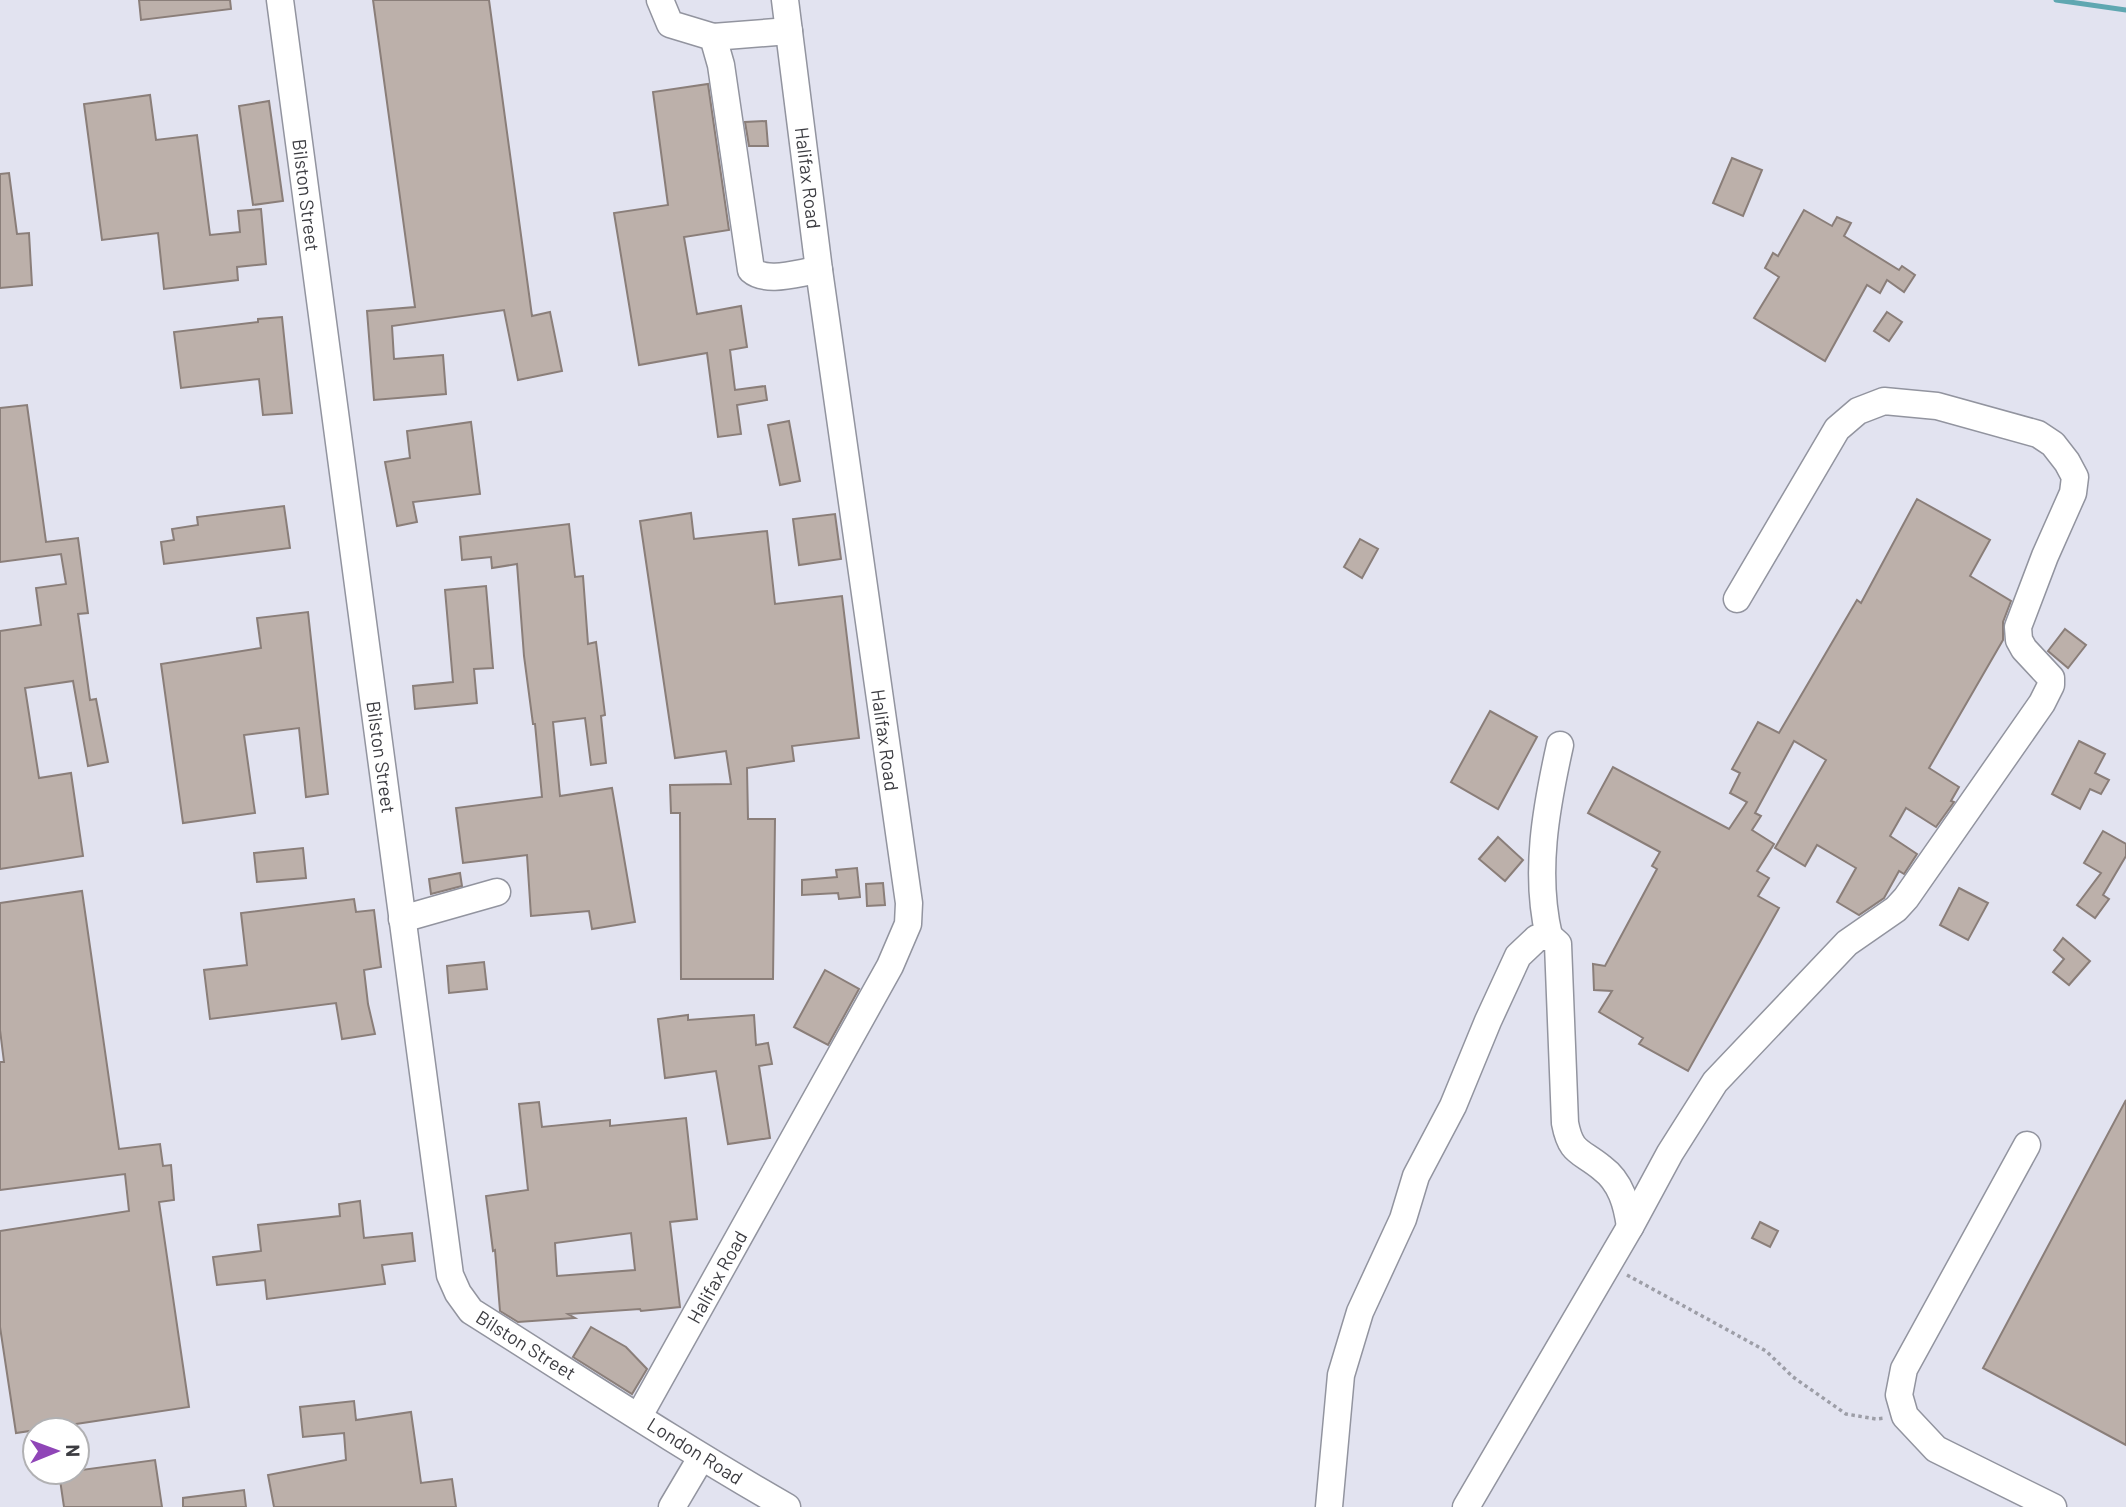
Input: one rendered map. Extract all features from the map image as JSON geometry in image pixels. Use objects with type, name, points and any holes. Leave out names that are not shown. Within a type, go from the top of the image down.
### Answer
[{"type":"street","name":"Bilston Street","points":[[280,0],[450,1275],[457,1293],[471,1311],[639,1416]]},
{"type":"street","points":[[660,0],[670,24],[713,37],[789,31]]},
{"type":"street","name":"Halifax Road","points":[[639,1416],[883,978],[901,945],[908,925],[909,903],[785,0]]},
{"type":"street","points":[[713,37],[720,65],[751,270],[766,277],[820,270]]},
{"type":"street","points":[[1466,1507],[1715,1082],[1847,943],[1896,909],[1906,898],[2042,703],[2051,685],[2051,678],[2024,649],[2019,640],[2018,627],[2073,493],[2075,477],[2053,444],[2038,434],[1937,406],[1884,401],[1858,411],[1837,429],[1737,599]]},
{"type":"street","points":[[1560,746],[1548,800],[1541,877],[1549,936],[1558,944],[1560,965],[1559,1015],[1564,1123],[1569,1143],[1604,1169],[1617,1185],[1628,1205],[1630,1227]]},
{"type":"street","points":[[402,919],[497,892]]},
{"type":"street","points":[[1329,1507],[1341,1375],[1360,1312],[1403,1219],[1416,1176],[1453,1106],[1518,956],[1537,938],[1549,936]]},
{"type":"street","points":[[2028,1145],[1904,1369],[1899,1395],[1905,1416],[1936,1449],[2053,1507]]},
{"type":"street","name":"London Road","points":[[639,1416],[701,1458],[787,1507]]},
{"type":"street","points":[[672,1507],[701,1458]]},
{"type":"path","points":[[1608,1264],[1766,1351],[1793,1377],[1846,1414],[1876,1419],[1905,1416]]},
{"type":"building","points":[[139,0],[230,0],[231,9],[141,20]]},
{"type":"building","points":[[373,0],[489,0],[532,316],[550,312],[562,371],[518,380],[504,310],[392,326],[394,359],[443,355],[446,394],[374,400],[367,311],[415,307]]},
{"type":"building","points":[[708,84],[729,230],[684,237],[697,314],[741,306],[747,347],[730,350],[735,390],[765,386],[767,400],[737,405],[741,434],[718,437],[707,353],[639,365],[614,213],[668,205],[653,92]]},
{"type":"building","points":[[150,95],[156,140],[197,135],[210,235],[240,232],[238,211],[261,209],[266,264],[237,267],[238,280],[164,289],[158,233],[102,240],[84,104]]},
{"type":"building","points":[[269,101],[283,201],[253,205],[239,106]]},
{"type":"building","points":[[766,121],[768,146],[749,146],[745,122]]},
{"type":"building","points":[[1732,158],[1762,170],[1743,216],[1713,203]]},
{"type":"building","points":[[9,173],[17,234],[29,233],[32,285],[0,288],[0,174]]},
{"type":"building","points":[[1804,210],[1832,226],[1837,217],[1851,223],[1844,236],[1899,270],[1902,266],[1915,275],[1904,292],[1887,280],[1880,293],[1867,285],[1825,361],[1754,318],[1779,277],[1765,268],[1773,253],[1778,256]]},
{"type":"building","points":[[1887,312],[1902,322],[1889,341],[1874,331]]},
{"type":"building","points":[[282,317],[292,413],[263,415],[259,379],[181,388],[174,332]]},
{"type":"building","points":[[27,405],[46,542],[78,538],[88,613],[78,614],[90,700],[96,699],[108,762],[88,766],[73,681],[25,688],[39,778],[71,773],[83,856],[0,869],[0,631],[41,625],[36,588],[66,584],[61,554],[0,562],[0,408]]},
{"type":"building","points":[[789,421],[800,481],[780,485],[768,425]]},
{"type":"building","points":[[471,422],[480,494],[413,502],[417,522],[397,526],[385,462],[410,458],[407,431]]},
{"type":"building","points":[[1917,499],[1990,540],[1970,576],[2011,601],[2003,622],[2003,640],[1929,768],[1959,787],[1951,801],[1954,802],[1936,827],[1906,808],[1890,836],[1917,854],[1904,874],[1899,871],[1884,898],[1859,915],[1837,902],[1856,868],[1817,845],[1805,866],[1775,848],[1826,760],[1794,741],[1755,813],[1761,816],[1752,830],[1774,844],[1757,871],[1769,878],[1758,896],[1779,908],[1688,1071],[1639,1044],[1643,1038],[1599,1012],[1612,991],[1594,990],[1593,964],[1605,966],[1657,869],[1652,866],[1660,852],[1588,813],[1613,767],[1729,829],[1747,802],[1730,793],[1740,773],[1732,769],[1758,722],[1779,733],[1857,600],[1861,603]]},
{"type":"building","points":[[284,506],[290,548],[164,564],[161,542],[174,540],[172,529],[198,525],[197,517]]},
{"type":"building","points":[[691,513],[694,539],[767,531],[775,604],[842,596],[859,738],[792,746],[794,761],[747,768],[748,819],[775,819],[773,979],[681,979],[680,813],[671,813],[670,785],[731,784],[726,751],[675,758],[640,521]]},
{"type":"building","points":[[835,514],[841,559],[799,565],[793,519]]},
{"type":"building","points":[[569,524],[575,577],[583,576],[588,644],[596,642],[605,715],[601,716],[606,763],[591,765],[585,718],[553,722],[560,796],[612,788],[635,922],[592,929],[589,911],[531,916],[527,855],[463,863],[456,808],[542,797],[535,724],[524,656],[517,564],[492,568],[491,557],[462,560],[460,537]]},
{"type":"building","points":[[1360,539],[1378,549],[1362,578],[1344,567]]},
{"type":"building","points":[[486,586],[493,668],[474,669],[477,703],[415,709],[413,686],[453,682],[445,590]]},
{"type":"building","points":[[308,612],[328,794],[306,797],[299,728],[244,735],[255,813],[183,823],[161,664],[261,648],[257,618]]},
{"type":"building","points":[[2065,629],[2086,645],[2068,668],[2048,651]]},
{"type":"building","points":[[1490,711],[1537,737],[1498,809],[1451,782]]},
{"type":"building","points":[[2079,741],[2105,754],[2095,773],[2109,780],[2101,794],[2090,789],[2080,809],[2052,794]]},
{"type":"building","points":[[2103,831],[2126,844],[2126,856],[2103,895],[2109,899],[2095,918],[2077,905],[2101,873],[2084,863]]},
{"type":"building","points":[[1498,837],[1523,860],[1505,881],[1479,859]]},
{"type":"building","points":[[303,848],[306,878],[257,882],[254,853]]},
{"type":"building","points":[[857,868],[860,897],[839,899],[838,893],[802,895],[802,880],[837,877],[836,870]]},
{"type":"building","points":[[460,873],[462,886],[431,894],[429,879]]},
{"type":"building","points":[[883,883],[885,905],[867,906],[866,884]]},
{"type":"building","points":[[1959,888],[1988,903],[1968,940],[1940,925]]},
{"type":"building","points":[[82,891],[119,1149],[160,1144],[163,1166],[171,1165],[174,1200],[159,1202],[189,1407],[91,1422],[91,1416],[21,1416],[21,1432],[16,1433],[0,1327],[0,1231],[129,1211],[125,1174],[0,1190],[0,1062],[4,1062],[0,1030],[0,903]]},
{"type":"building","points":[[354,899],[356,912],[374,910],[381,967],[364,970],[375,1034],[342,1039],[336,1003],[210,1019],[204,970],[247,965],[241,913]]},
{"type":"building","points":[[2063,938],[2090,961],[2069,985],[2053,972],[2064,959],[2054,950]]},
{"type":"building","points":[[484,962],[487,989],[449,993],[447,966]]},
{"type":"building","points":[[825,970],[859,989],[828,1045],[794,1027]]},
{"type":"building","points":[[688,1015],[688,1020],[754,1015],[756,1045],[768,1043],[772,1064],[759,1066],[770,1138],[728,1144],[716,1071],[665,1078],[658,1019]]},
{"type":"building","points":[[2126,1100],[2126,1445],[1983,1368]]},
{"type":"building","points":[[539,1102],[542,1127],[610,1120],[610,1126],[686,1118],[697,1219],[670,1222],[680,1307],[568,1314],[575,1318],[518,1322],[500,1311],[495,1250],[493,1251],[486,1196],[528,1190],[519,1104]],"holes":[[[631,1233],[635,1270],[557,1276],[555,1243]]]},
{"type":"building","points":[[360,1201],[364,1238],[412,1233],[415,1261],[382,1265],[385,1284],[267,1299],[265,1280],[217,1285],[213,1257],[261,1251],[258,1225],[340,1216],[339,1204]]},
{"type":"building","points":[[1760,1222],[1778,1231],[1770,1247],[1752,1238]]},
{"type":"building","points":[[591,1327],[626,1347],[647,1369],[632,1394],[573,1357]]},
{"type":"building","points":[[354,1401],[356,1420],[411,1412],[421,1483],[452,1479],[456,1507],[274,1507],[268,1475],[346,1460],[344,1433],[303,1437],[300,1407]]},
{"type":"building","points":[[155,1460],[162,1507],[64,1507],[61,1486],[91,1486],[91,1469]]},
{"type":"building","points":[[244,1490],[246,1507],[183,1507],[183,1498]]},
{"type":"waterway","points":[[2056,0],[2126,10]]}]
